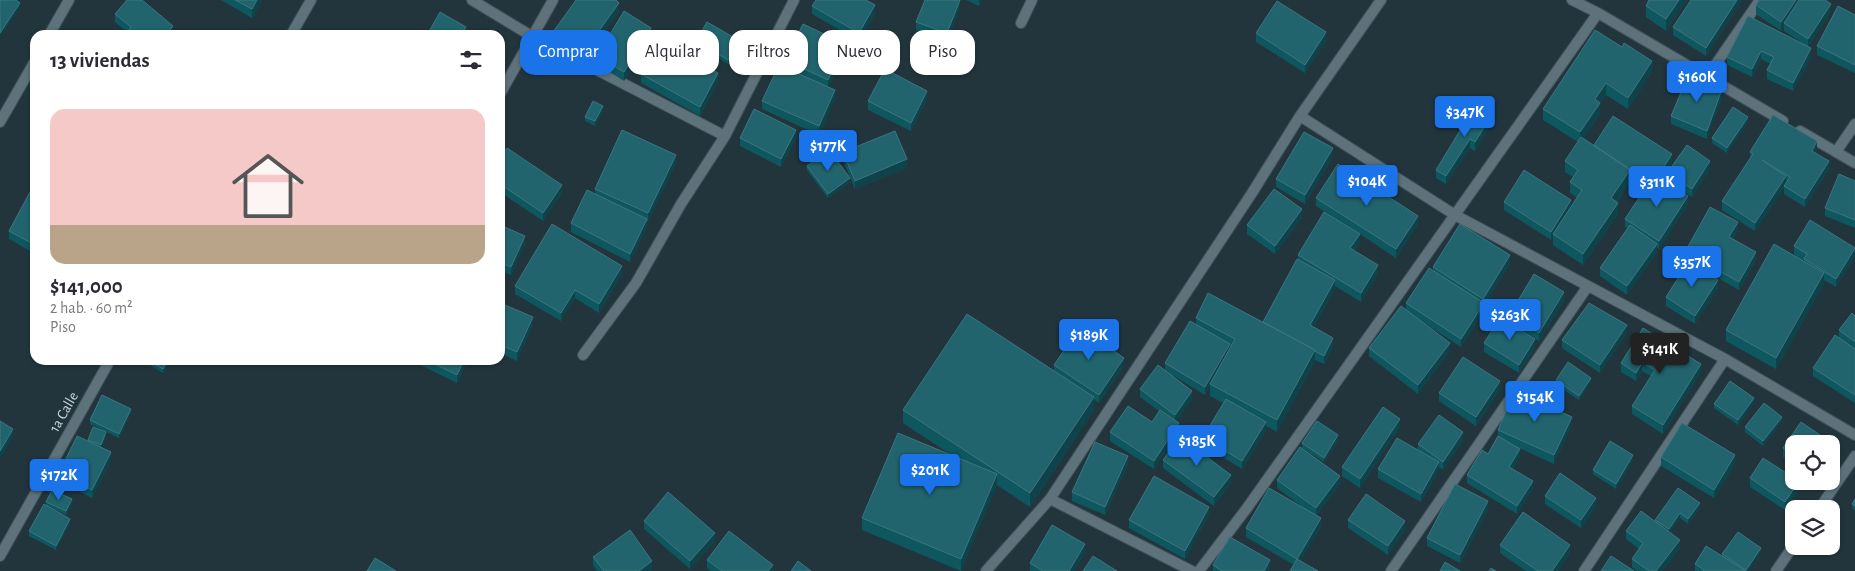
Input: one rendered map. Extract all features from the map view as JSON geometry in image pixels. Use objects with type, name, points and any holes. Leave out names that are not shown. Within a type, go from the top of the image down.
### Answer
[{"type":"street","points":[[53,30],[69,0]]},
{"type":"street","points":[[295,30],[311,0]]},
{"type":"street","points":[[472,0],[521,30]]},
{"type":"street","points":[[537,30],[553,0]]},
{"type":"street","points":[[583,355],[636,283],[681,204],[725,136],[794,0]]},
{"type":"street","points":[[1022,23],[1032,0]]},
{"type":"street","points":[[986,571],[1050,499],[1252,193],[1300,116],[1382,0]]},
{"type":"street","points":[[1572,0],[1598,13],[1855,163]]},
{"type":"street","points":[[1707,77],[1760,0]]},
{"type":"street","points":[[1199,571],[1247,508],[1598,13]]},
{"type":"street","points":[[505,85],[520,59]]},
{"type":"street","points":[[0,122],[30,70]]},
{"type":"street","points":[[607,75],[725,136]]},
{"type":"street","points":[[1300,116],[1456,215],[1725,360],[1855,435]]},
{"type":"street","points":[[1836,152],[1855,124]]},
{"type":"street","points":[[1391,571],[1588,286]]},
{"type":"street","points":[[1584,571],[1725,360]]},
{"type":"street","name":"1a Calle","points":[[0,556],[107,365]]},
{"type":"street","points":[[1825,500],[1855,456]]},
{"type":"street","points":[[1050,499],[1192,571]]},
{"type":"street","points":[[1776,571],[1787,555]]},
{"type":"building","points":[[0,0],[16,0],[20,3],[0,33]]},
{"type":"building","points":[[127,0],[142,0],[173,26],[170,30],[129,30],[131,27],[115,14]]},
{"type":"building","points":[[235,0],[257,0],[252,9]]},
{"type":"building","points":[[576,0],[616,0],[619,3],[600,30],[554,30]]},
{"type":"building","points":[[816,0],[866,0],[875,5],[861,30],[854,30],[812,6]]},
{"type":"building","points":[[925,0],[960,0],[948,30],[939,30],[916,22]]},
{"type":"building","points":[[1649,0],[1679,0],[1666,19],[1646,6]]},
{"type":"building","points":[[1691,0],[1737,0],[1706,48],[1673,27]]},
{"type":"building","points":[[1759,0],[1796,0],[1781,22],[1756,5]]},
{"type":"building","points":[[1799,0],[1825,0],[1831,4],[1808,39],[1784,23]]},
{"type":"building","points":[[1277,1],[1326,32],[1305,65],[1256,33]]},
{"type":"building","points":[[1838,6],[1855,15],[1855,65],[1817,46]]},
{"type":"building","points":[[624,11],[651,28],[650,30],[627,30],[627,67],[624,72],[617,68],[617,30],[613,30]]},
{"type":"building","points":[[440,12],[466,27],[464,30],[430,30]]},
{"type":"building","points":[[1748,16],[1811,48],[1793,83],[1767,70],[1774,57],[1761,51],[1752,69],[1727,57]]},
{"type":"building","points":[[707,22],[729,35],[728,60],[719,55],[719,30],[702,30]]},
{"type":"building","points":[[803,24],[818,31],[818,75],[830,75],[828,80],[808,71],[808,30],[800,30]]},
{"type":"building","points":[[1595,30],[1622,47],[1624,43],[1652,61],[1628,98],[1606,83],[1595,99],[1600,103],[1580,132],[1543,109]]},
{"type":"building","points":[[1689,74],[1722,89],[1707,131],[1671,116]]},
{"type":"building","points":[[643,75],[717,75],[700,107]]},
{"type":"building","points":[[774,75],[801,75],[835,90],[819,126],[762,101]]},
{"type":"building","points":[[882,75],[896,75],[927,91],[911,123],[868,101]]},
{"type":"building","points":[[593,101],[603,106],[595,121],[585,117]]},
{"type":"building","points":[[1476,104],[1492,115],[1475,142],[1470,139],[1446,176],[1436,170]]},
{"type":"building","points":[[1733,107],[1748,117],[1727,148],[1712,138]]},
{"type":"building","points":[[754,109],[796,130],[781,159],[740,138]]},
{"type":"building","points":[[1773,115],[1817,141],[1812,151],[1829,161],[1805,199],[1784,186],[1790,177],[1762,160],[1786,176],[1755,223],[1722,201],[1753,154],[1750,152]]},
{"type":"building","points":[[1613,116],[1672,154],[1660,173],[1651,167],[1644,179],[1594,145]]},
{"type":"building","points":[[622,130],[676,155],[648,213],[595,189]]},
{"type":"building","points":[[895,131],[907,159],[855,181],[843,152]]},
{"type":"building","points":[[1304,132],[1333,148],[1305,195],[1276,179]]},
{"type":"building","points":[[1581,137],[1630,170],[1611,198],[1618,203],[1583,254],[1553,234],[1582,190],[1570,182],[1578,170],[1565,161]]},
{"type":"building","points":[[1687,145],[1710,161],[1692,189],[1667,173]]},
{"type":"building","points":[[507,148],[562,185],[543,213],[505,187],[505,151]]},
{"type":"building","points":[[829,150],[850,178],[828,194],[807,166]]},
{"type":"building","points":[[1338,164],[1418,216],[1396,249],[1316,198]]},
{"type":"building","points":[[1524,170],[1571,200],[1551,232],[1504,202]]},
{"type":"building","points":[[1839,174],[1855,181],[1855,220],[1825,208]]},
{"type":"building","points":[[1654,175],[1688,196],[1659,241],[1625,219]]},
{"type":"building","points":[[1274,189],[1302,209],[1275,246],[1247,225]]},
{"type":"building","points":[[587,190],[647,219],[630,254],[571,223]]},
{"type":"building","points":[[30,192],[30,242],[9,231]]},
{"type":"building","points":[[1710,207],[1738,222],[1729,237],[1756,252],[1739,282],[1685,252]]},
{"type":"building","points":[[1324,212],[1360,234],[1350,248],[1378,265],[1361,293],[1298,255]]},
{"type":"building","points":[[1810,220],[1855,248],[1836,279],[1804,259],[1807,254],[1794,246]]},
{"type":"building","points":[[552,224],[622,266],[599,304],[575,290],[561,313],[515,286]]},
{"type":"building","points":[[1460,224],[1510,255],[1483,299],[1433,267]]},
{"type":"building","points":[[1630,225],[1657,244],[1627,286],[1600,268]]},
{"type":"building","points":[[505,227],[525,236],[511,267],[505,264]]},
{"type":"building","points":[[1774,244],[1824,273],[1776,358],[1726,330]]},
{"type":"building","points":[[1297,259],[1335,280],[1310,325],[1333,338],[1324,356],[1263,322]]},
{"type":"building","points":[[1689,261],[1718,280],[1695,316],[1666,297]]},
{"type":"building","points":[[1429,268],[1484,303],[1461,339],[1406,303]]},
{"type":"building","points":[[1534,274],[1564,292],[1539,333],[1510,314]]},
{"type":"building","points":[[1208,293],[1315,350],[1277,420],[1210,384],[1235,339],[1196,318]]},
{"type":"building","points":[[1589,303],[1627,325],[1600,365],[1562,340]]},
{"type":"building","points":[[505,305],[533,317],[517,352],[505,347]]},
{"type":"building","points":[[1401,306],[1450,343],[1418,385],[1369,348]]},
{"type":"building","points":[[1852,313],[1855,316],[1855,342],[1839,330]]},
{"type":"building","points":[[967,314],[1094,397],[1030,493],[903,410]]},
{"type":"building","points":[[1500,318],[1535,339],[1519,365],[1484,343]]},
{"type":"building","points":[[1190,321],[1230,344],[1205,387],[1165,363]]},
{"type":"building","points":[[1080,327],[1124,358],[1099,395],[1054,365]]},
{"type":"building","points":[[1643,328],[1701,364],[1663,425],[1632,406],[1655,370],[1642,363],[1636,373],[1621,363]]},
{"type":"building","points":[[1835,335],[1855,349],[1855,395],[1813,368]]},
{"type":"building","points":[[1463,357],[1500,381],[1476,417],[1439,393]]},
{"type":"building","points":[[1568,362],[1591,378],[1579,396],[1556,380]]},
{"type":"building","points":[[156,365],[165,365],[163,369]]},
{"type":"building","points":[[437,365],[462,365],[457,375]]},
{"type":"building","points":[[1158,365],[1192,391],[1175,415],[1140,389]]},
{"type":"building","points":[[1730,381],[1754,398],[1738,420],[1714,404]]},
{"type":"building","points":[[1515,391],[1572,417],[1554,455],[1498,430]]},
{"type":"building","points":[[102,395],[131,409],[119,434],[90,420]]},
{"type":"building","points":[[1226,399],[1266,422],[1242,461],[1203,437]]},
{"type":"building","points":[[1764,403],[1782,417],[1763,441],[1745,427]]},
{"type":"building","points":[[1128,406],[1152,422],[1160,410],[1179,423],[1154,461],[1110,432]]},
{"type":"building","points":[[1383,407],[1400,419],[1360,479],[1342,467]]},
{"type":"building","points":[[1439,415],[1463,432],[1443,462],[1418,444]]},
{"type":"building","points":[[0,421],[13,429],[0,451]]},
{"type":"building","points":[[1317,421],[1338,435],[1324,458],[1302,443]]},
{"type":"building","points":[[1801,422],[1820,435],[1792,435]]},
{"type":"building","points":[[1682,423],[1735,455],[1714,490],[1661,457]]},
{"type":"building","points":[[93,427],[106,432],[101,445],[88,440]]},
{"type":"building","points":[[898,433],[997,474],[961,559],[862,518]]},
{"type":"building","points":[[77,436],[111,452],[92,490],[59,473]]},
{"type":"building","points":[[1498,436],[1520,449],[1509,467],[1533,481],[1517,506],[1467,475],[1482,450],[1488,454]]},
{"type":"building","points":[[1180,437],[1231,475],[1214,497],[1163,460]]},
{"type":"building","points":[[1397,438],[1439,462],[1421,494],[1378,469]]},
{"type":"building","points":[[1610,441],[1633,455],[1616,484],[1593,470]]},
{"type":"building","points":[[1095,442],[1128,456],[1105,507],[1072,492]]},
{"type":"building","points":[[1300,447],[1340,476],[1316,508],[1277,480]]},
{"type":"building","points":[[1763,458],[1785,472],[1785,490],[1793,490],[1785,502],[1750,478]]},
{"type":"building","points":[[1560,473],[1596,498],[1581,520],[1545,496]]},
{"type":"building","points":[[1154,476],[1209,507],[1185,551],[1129,520]]},
{"type":"building","points":[[1455,484],[1488,501],[1460,555],[1427,538]]},
{"type":"building","points":[[1269,488],[1321,518],[1297,559],[1246,528]]},
{"type":"building","points":[[1678,488],[1700,503],[1688,519],[1680,513],[1669,529],[1655,520]]},
{"type":"building","points":[[52,490],[72,499],[66,511],[46,502]]},
{"type":"building","points":[[668,492],[715,533],[690,561],[644,521]]},
{"type":"building","points":[[1366,494],[1405,521],[1388,546],[1348,520]]},
{"type":"building","points":[[44,504],[70,519],[56,546],[29,531]]},
{"type":"building","points":[[1641,511],[1680,540],[1656,571],[1649,571],[1632,559],[1643,543],[1626,531]]},
{"type":"building","points":[[1523,512],[1570,545],[1552,571],[1538,571],[1500,545]]},
{"type":"building","points":[[1052,525],[1085,544],[1069,571],[1043,571],[1030,563]]},
{"type":"building","points":[[630,530],[652,561],[639,571],[604,571],[593,557]]},
{"type":"building","points":[[729,531],[773,565],[768,571],[722,571],[707,560]]},
{"type":"building","points":[[1738,532],[1761,548],[1746,570],[1722,554]]},
{"type":"building","points":[[1230,537],[1270,560],[1264,571],[1222,571],[1213,565]]},
{"type":"building","points":[[1706,546],[1746,571],[1703,571],[1695,564]]},
{"type":"building","points":[[1093,556],[1117,571],[1083,571]]},
{"type":"building","points":[[1611,556],[1634,571],[1601,571]]},
{"type":"building","points":[[375,558],[396,571],[367,571]]},
{"type":"building","points":[[1297,559],[1318,571],[1290,571]]},
{"type":"building","points":[[798,561],[811,571],[791,571]]},
{"type":"building","points":[[1445,562],[1460,571],[1440,571]]}]
